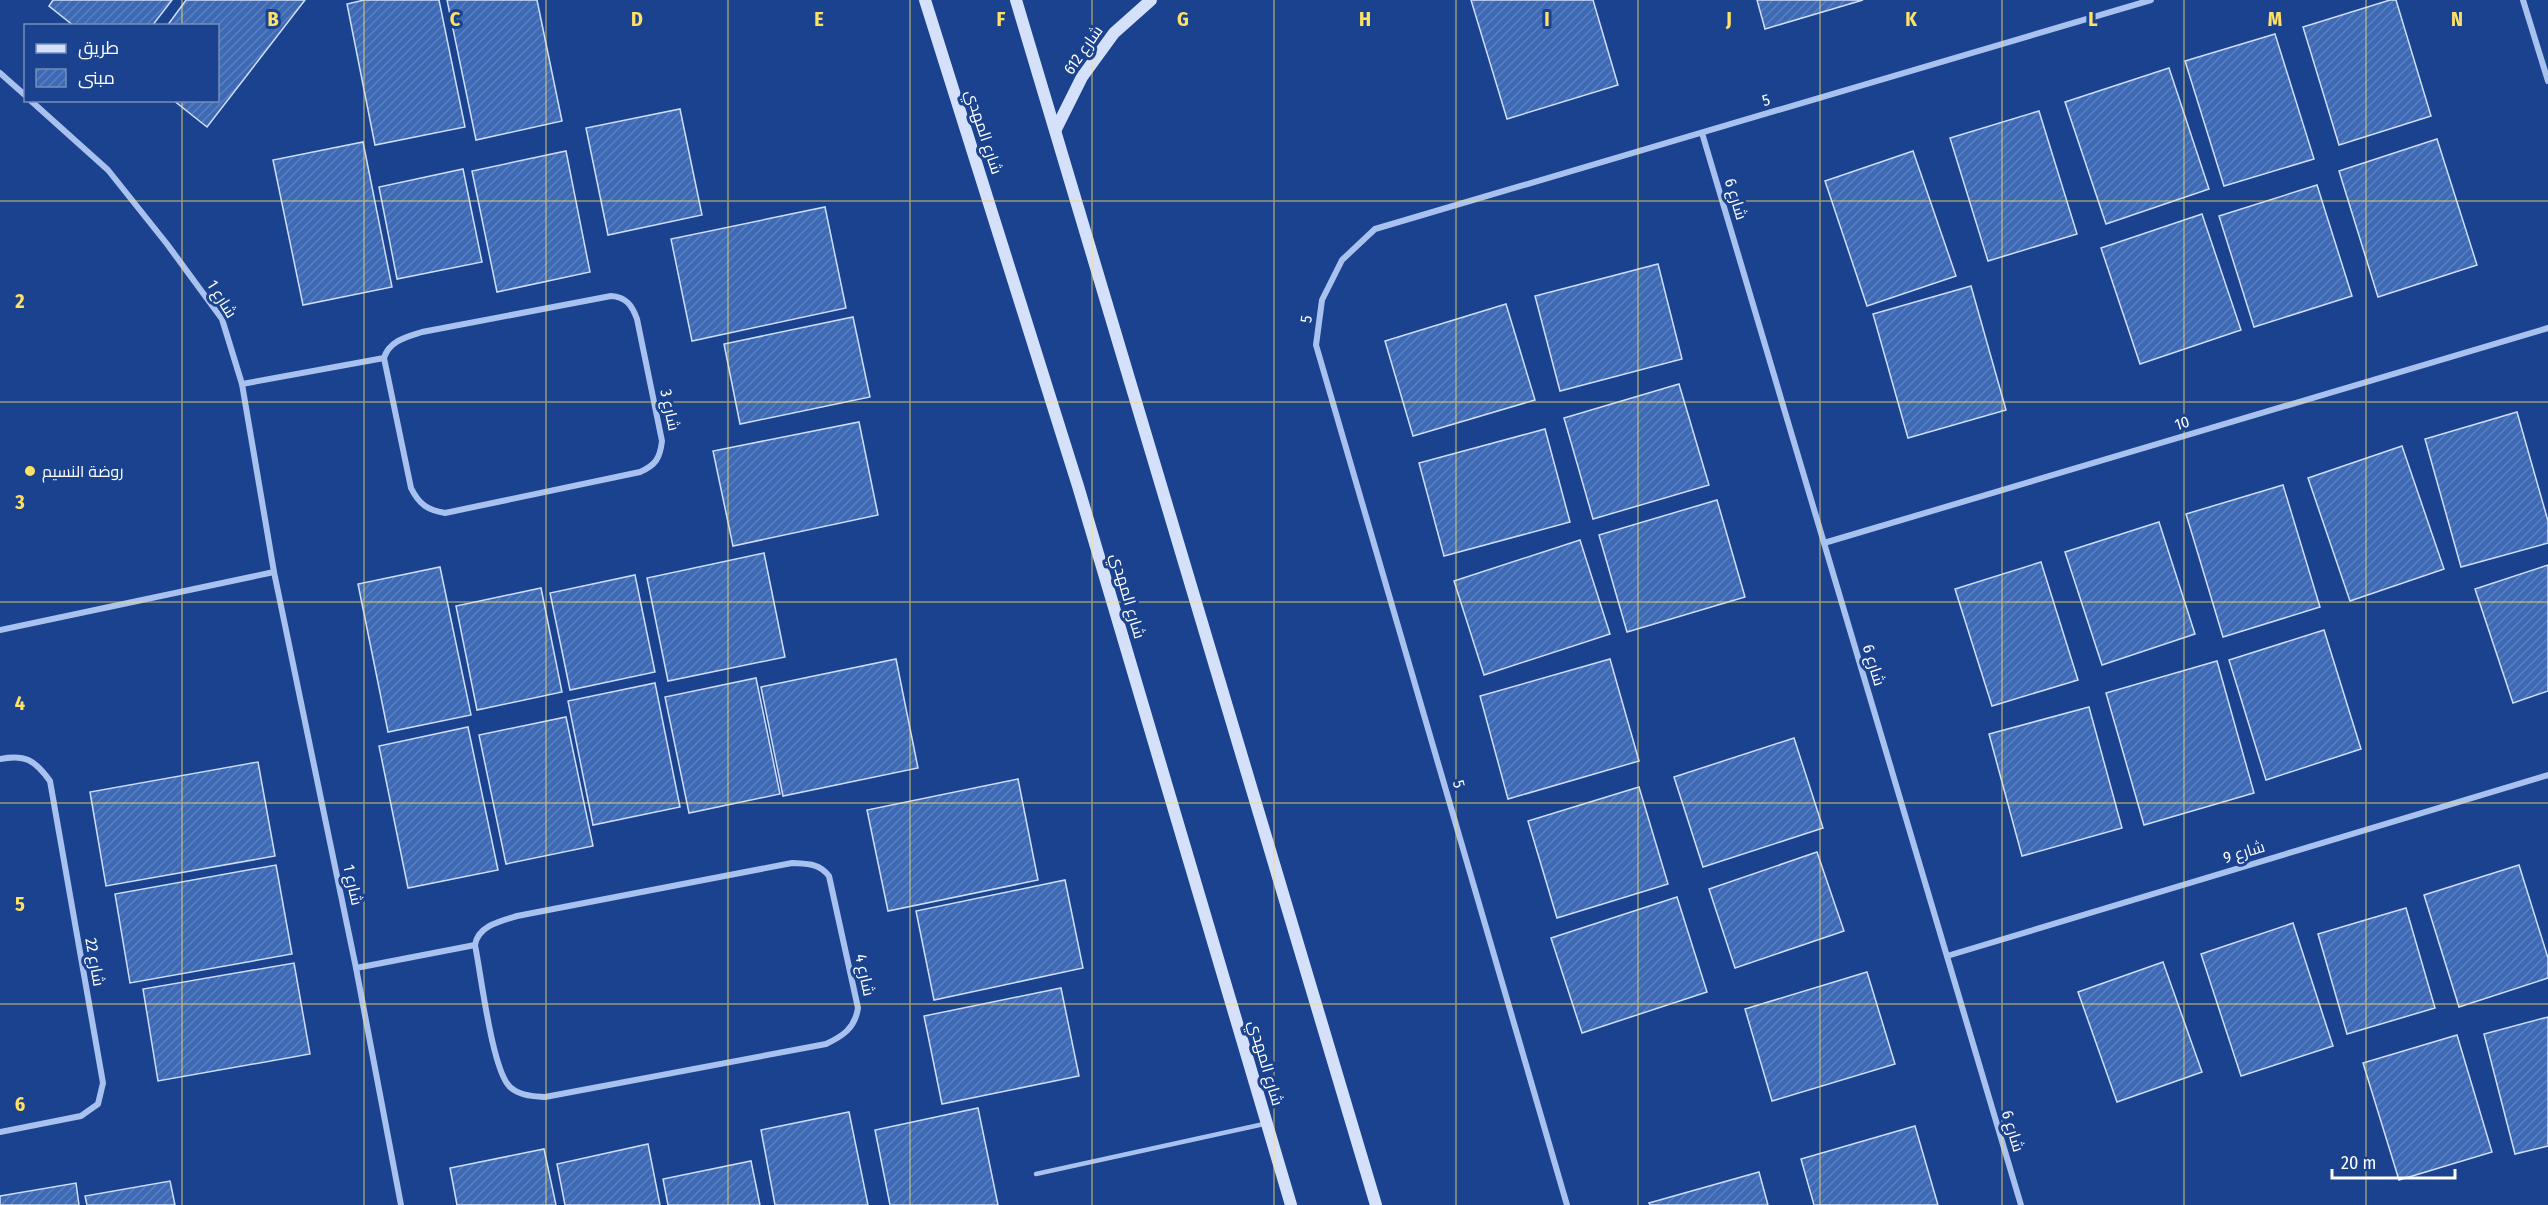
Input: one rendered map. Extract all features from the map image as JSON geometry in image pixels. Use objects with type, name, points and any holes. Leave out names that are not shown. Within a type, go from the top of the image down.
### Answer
[{"type":"main road","name":"شارع المهدي","points":[[925,0],[1075,475],[1291,1205]]},
{"type":"main road","points":[[1016,0],[1376,1205]]},
{"type":"main road","name":"شارع 612","points":[[1056,129],[1082,78],[1114,33],[1151,0]]},
{"type":"street","name":"5","points":[[1567,1205],[1316,345],[1322,300],[1342,260],[1375,229],[2151,0]]},
{"type":"street","points":[[2523,0],[2548,81]]},
{"type":"street","points":[[0,73],[24,94]]},
{"type":"street","name":"شارع 1","points":[[32,102],[108,170],[167,244],[222,319],[242,384],[274,572],[356,968],[400,1205]]},
{"type":"street","name":"شارع 6","points":[[1702,133],[2021,1205]]},
{"type":"street","name":"شارع 3","points":[[619,296],[633,308],[637,319],[662,441],[659,459],[652,467],[640,472],[445,513],[432,511],[423,506],[411,488],[384,358],[390,346],[403,337],[619,296]]},
{"type":"street","name":"10","points":[[1824,543],[2548,328]]},
{"type":"street","points":[[242,384],[384,358]]},
{"type":"street","points":[[0,630],[274,572]]},
{"type":"street","name":"شارع 22","points":[[0,759],[12,757],[26,759],[39,766],[50,781],[103,1083],[98,1104],[81,1116],[0,1132]]},
{"type":"street","name":"شارع 9","points":[[1947,956],[2548,775]]},
{"type":"street","name":"شارع 4","points":[[792,863],[815,864],[829,876],[858,1008],[856,1020],[849,1030],[826,1044],[545,1096],[524,1095],[511,1088],[498,1065],[475,945],[476,939],[482,932],[494,923],[516,916],[792,863]]},
{"type":"street","points":[[356,968],[475,945]]},
{"type":"lane","points":[[1036,1174],[1267,1124]]},
{"type":"building","points":[[53,0],[172,0],[154,24],[72,24],[49,6]]},
{"type":"building","points":[[186,0],[305,0],[207,127],[176,102],[219,102],[219,24],[168,24]]},
{"type":"building","points":[[364,0],[439,0],[465,127],[375,145],[347,4]]},
{"type":"building","points":[[447,0],[537,0],[562,121],[476,140]]},
{"type":"building","points":[[1471,0],[1593,0],[1618,85],[1507,119]]},
{"type":"building","points":[[1757,0],[1863,0],[1765,29]]},
{"type":"building","points":[[2396,0],[2431,116],[2339,145],[2303,27]]},
{"type":"building","points":[[2275,34],[2314,159],[2224,186],[2185,61]]},
{"type":"building","points":[[2169,68],[2209,189],[2106,224],[2065,102]]},
{"type":"building","points":[[680,109],[702,215],[608,235],[586,128]]},
{"type":"building","points":[[2039,111],[2077,234],[1988,261],[1950,138]]},
{"type":"building","points":[[2437,139],[2477,265],[2378,297],[2339,171]]},
{"type":"building","points":[[363,142],[392,287],[303,305],[273,160]]},
{"type":"building","points":[[566,151],[590,272],[497,292],[472,171]]},
{"type":"building","points":[[1913,151],[1956,276],[1867,306],[1825,181]]},
{"type":"building","points":[[463,169],[482,262],[397,279],[379,187]]},
{"type":"building","points":[[2317,185],[2352,296],[2254,327],[2219,216]]},
{"type":"building","points":[[825,207],[846,308],[692,341],[671,239]]},
{"type":"building","points":[[2202,214],[2241,330],[2140,364],[2101,248]]},
{"type":"building","points":[[1658,264],[1682,359],[1560,391],[1535,296]]},
{"type":"building","points":[[1971,286],[2006,410],[1908,438],[1873,314]]},
{"type":"building","points":[[1506,304],[1535,400],[1413,436],[1385,341]]},
{"type":"building","points":[[853,317],[870,397],[740,424],[724,344]]},
{"type":"building","points":[[1679,384],[1709,485],[1593,519],[1564,418]]},
{"type":"building","points":[[2517,412],[2548,521],[2548,543],[2461,567],[2425,439]]},
{"type":"building","points":[[859,422],[878,515],[733,546],[713,451]]},
{"type":"building","points":[[1545,429],[1570,522],[1444,556],[1419,463]]},
{"type":"building","points":[[2402,446],[2444,569],[2350,601],[2308,478]]},
{"type":"building","points":[[2283,485],[2320,607],[2223,637],[2186,514]]},
{"type":"building","points":[[1717,500],[1745,597],[1627,632],[1599,535]]},
{"type":"building","points":[[2159,522],[2195,634],[2102,665],[2065,552]]},
{"type":"building","points":[[1580,540],[1610,634],[1484,675],[1454,581]]},
{"type":"building","points":[[764,553],[785,657],[668,681],[647,578]]},
{"type":"building","points":[[2041,562],[2078,680],[1992,706],[1955,589]]},
{"type":"building","points":[[2548,565],[2548,691],[2513,703],[2475,589]]},
{"type":"building","points":[[440,567],[471,715],[388,732],[358,584]]},
{"type":"building","points":[[635,575],[655,672],[570,690],[550,593]]},
{"type":"building","points":[[541,588],[562,692],[477,710],[456,606]]},
{"type":"building","points":[[2324,630],[2361,749],[2266,780],[2229,660]]},
{"type":"building","points":[[896,659],[918,768],[783,796],[761,687]]},
{"type":"building","points":[[1610,659],[1639,761],[1508,799],[1480,696]]},
{"type":"building","points":[[2217,661],[2254,793],[2144,825],[2106,693]]},
{"type":"building","points":[[756,678],[780,794],[689,813],[665,697]]},
{"type":"building","points":[[655,683],[680,807],[593,825],[568,701]]},
{"type":"building","points":[[2089,707],[2122,828],[2022,856],[1989,734]]},
{"type":"building","points":[[566,717],[593,846],[506,864],[479,735]]},
{"type":"building","points":[[468,727],[498,870],[408,888],[379,746]]},
{"type":"building","points":[[1794,738],[1823,828],[1703,867],[1674,777]]},
{"type":"building","points":[[258,762],[275,856],[106,886],[90,792]]},
{"type":"building","points":[[1018,779],[1038,880],[888,911],[867,810]]},
{"type":"building","points":[[1639,787],[1668,884],[1557,918],[1528,821]]},
{"type":"building","points":[[1817,852],[1844,931],[1735,968],[1709,889]]},
{"type":"building","points":[[276,865],[292,954],[130,983],[115,894]]},
{"type":"building","points":[[2519,865],[2548,958],[2548,978],[2459,1007],[2424,895]]},
{"type":"building","points":[[1065,880],[1083,968],[934,1000],[916,911]]},
{"type":"building","points":[[1677,897],[1707,992],[1582,1033],[1551,938]]},
{"type":"building","points":[[2406,908],[2435,1008],[2347,1034],[2318,934]]},
{"type":"building","points":[[2293,923],[2333,1046],[2241,1076],[2201,954]]},
{"type":"building","points":[[2163,962],[2202,1072],[2117,1102],[2078,992]]},
{"type":"building","points":[[294,963],[310,1054],[158,1081],[143,989]]},
{"type":"building","points":[[1867,972],[1895,1064],[1772,1101],[1745,1009]]},
{"type":"building","points":[[1061,988],[1079,1076],[942,1104],[924,1016]]},
{"type":"building","points":[[2548,1017],[2548,1146],[2515,1154],[2484,1034]]},
{"type":"building","points":[[2457,1035],[2492,1152],[2399,1180],[2363,1063]]},
{"type":"building","points":[[978,1108],[998,1205],[890,1205],[875,1130]]},
{"type":"building","points":[[849,1112],[868,1205],[775,1205],[761,1130]]},
{"type":"building","points":[[1915,1126],[1938,1205],[1814,1205],[1801,1159]]},
{"type":"building","points":[[648,1144],[660,1205],[565,1205],[557,1164]]},
{"type":"building","points":[[544,1149],[556,1205],[457,1205],[450,1168]]},
{"type":"building","points":[[751,1161],[760,1205],[668,1205],[663,1179]]},
{"type":"building","points":[[1759,1172],[1768,1205],[1650,1205],[1649,1203]]},
{"type":"building","points":[[170,1181],[175,1205],[87,1205],[85,1196]]},
{"type":"building","points":[[76,1183],[79,1205],[0,1205],[0,1196]]},
{"type":"place","name":"روضة النسيم","points":[[30,471]]}]
